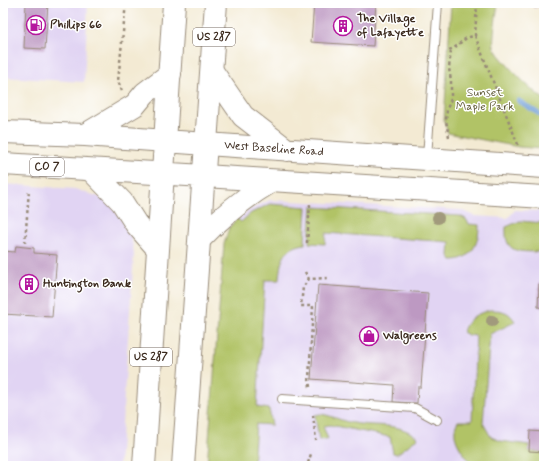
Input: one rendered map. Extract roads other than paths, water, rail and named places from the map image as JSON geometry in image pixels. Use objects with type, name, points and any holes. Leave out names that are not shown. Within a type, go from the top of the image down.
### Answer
[{"type":"main road","name":"US 287","points":[[144,466],[174,3]]},
{"type":"main road","name":"US 287","points":[[184,466],[216,3]]},
{"type":"main road","points":[[212,71],[244,116],[287,150]]},
{"type":"main road","points":[[85,135],[135,106],[145,93],[170,74]]},
{"type":"main road","name":"West Baseline Road","points":[[3,132],[85,135],[166,142],[544,167]]},
{"type":"main road","name":"CO 7","points":[[3,164],[91,170]]},
{"type":"main road","points":[[91,170],[164,173],[544,197]]},
{"type":"main road","points":[[91,170],[122,202],[136,224],[158,249]]},
{"type":"main road","points":[[200,239],[225,214],[249,195],[272,181]]},
{"type":"lane","points":[[427,160],[438,3]]},
{"type":"lane","points":[[282,398],[415,408],[436,420]]},
{"type":"waterway","points":[[519,101],[544,117]]},
{"type":"place","name":"Phillips 66","points":[[36,25]]},
{"type":"place","name":"The Village of Lafayette","points":[[343,26]]},
{"type":"place","name":"Huntington Bank","points":[[29,284]]},
{"type":"place","name":"Walgreens","points":[[369,336]]},
{"type":"park label","name":"Sunset Maple Park","points":[[485,100]]}]
